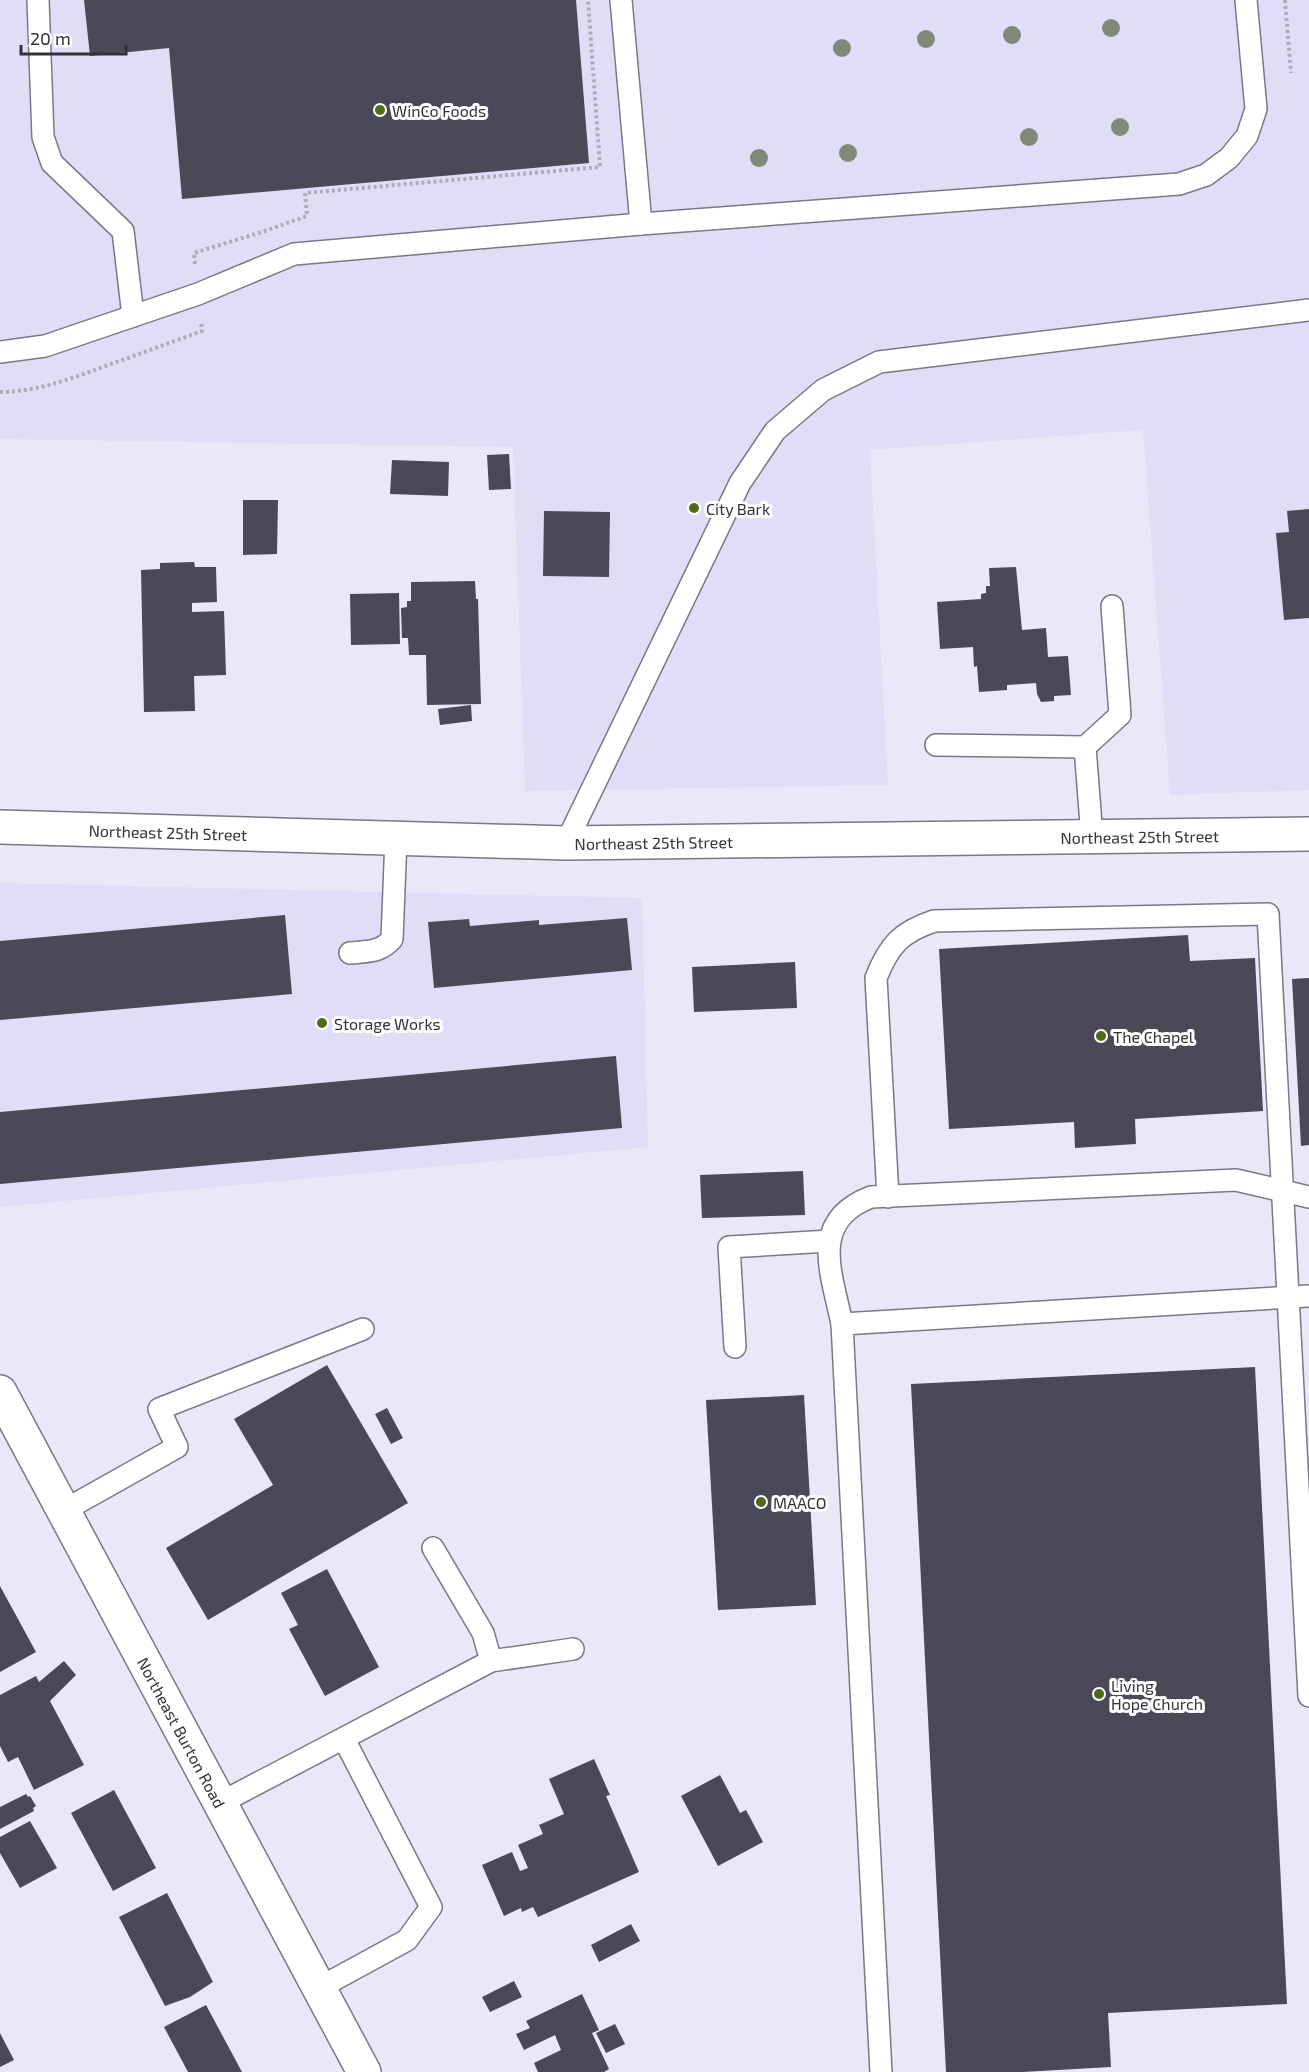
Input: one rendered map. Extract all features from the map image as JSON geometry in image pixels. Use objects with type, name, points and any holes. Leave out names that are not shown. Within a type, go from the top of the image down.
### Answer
[{"type":"main road","name":"Northeast 25th Street","points":[[0,827],[566,843],[1309,834]]},
{"type":"main road","name":"Northeast Burton Road","points":[[0,1392],[364,2072]]},
{"type":"lane","points":[[38,0],[43,137],[52,163],[123,231],[133,316]]},
{"type":"lane","points":[[621,0],[641,224]]},
{"type":"lane","points":[[0,352],[45,346],[198,294],[294,254],[641,224],[1179,184],[1206,175],[1229,158],[1247,136],[1256,109],[1246,0]]},
{"type":"lane","points":[[566,843],[740,483],[775,431],[822,390],[879,362],[1309,310]]},
{"type":"lane","points":[[936,745],[1085,747],[1120,715],[1112,606]]},
{"type":"lane","points":[[1085,747],[1092,837]]},
{"type":"lane","points":[[350,953],[385,947],[392,939],[396,838]]},
{"type":"lane","points":[[888,1197],[876,978],[884,957],[897,940],[914,928],[934,921],[1268,914],[1309,1683]]},
{"type":"lane","points":[[881,2072],[843,1324],[828,1257],[829,1241],[834,1226],[843,1213],[856,1203],[871,1197],[1236,1180],[1309,1197]]},
{"type":"lane","points":[[735,1347],[729,1247],[829,1241]]},
{"type":"lane","points":[[843,1324],[1309,1296]]},
{"type":"lane","points":[[63,1511],[177,1447],[159,1409],[363,1329]]},
{"type":"lane","points":[[433,1548],[483,1633],[491,1661]]},
{"type":"lane","points":[[220,1803],[491,1661],[573,1649]]},
{"type":"lane","points":[[320,1988],[407,1940],[431,1907],[344,1739]]},
{"type":"path","points":[[1285,0],[1291,73]]},
{"type":"shaded area","points":[[0,0],[1309,0],[1309,790],[1170,795],[1143,430],[870,450],[888,785],[525,791],[513,447],[0,439]]},
{"type":"shaded area","name":"Storage Works","points":[[0,883],[642,898],[648,1147],[0,1207]]},
{"type":"building","name":"WinCo Foods","points":[[84,0],[576,0],[589,163],[182,199],[169,48],[90,56]]},
{"type":"building","points":[[509,454],[511,489],[489,490],[487,455]]},
{"type":"building","points":[[392,460],[449,462],[448,496],[390,494]]},
{"type":"building","points":[[243,500],[278,500],[277,554],[243,555]]},
{"type":"building","points":[[1309,509],[1309,618],[1284,620],[1276,533],[1289,532],[1287,511]]},
{"type":"building","points":[[544,511],[610,512],[609,577],[543,576]]},
{"type":"building","points":[[194,562],[195,567],[216,567],[217,602],[192,603],[192,612],[224,611],[226,675],[194,676],[195,711],[144,712],[141,570],[160,569],[160,563]]},
{"type":"building","points":[[1016,567],[1022,630],[1046,628],[1048,657],[1068,656],[1071,695],[1054,696],[1054,701],[1041,702],[1037,694],[1036,683],[1007,685],[1007,690],[979,692],[973,647],[940,649],[937,602],[981,599],[981,594],[986,593],[986,586],[990,586],[989,568]]},
{"type":"building","points":[[475,581],[476,599],[478,599],[481,704],[427,705],[426,655],[409,655],[408,638],[402,638],[401,608],[407,607],[407,601],[411,601],[411,582]]},
{"type":"building","points":[[399,593],[400,644],[351,645],[350,594]]},
{"type":"building","points":[[471,705],[472,721],[440,725],[438,709]]},
{"type":"building","points":[[285,915],[292,994],[0,1020],[0,941]]},
{"type":"building","points":[[627,918],[632,970],[434,988],[428,922],[469,919],[470,926],[539,920],[539,925]]},
{"type":"building","name":"The Chapel","points":[[1188,935],[1190,961],[1255,958],[1263,1111],[1135,1119],[1136,1144],[1075,1148],[1074,1122],[949,1129],[939,949]]},
{"type":"building","points":[[795,962],[797,1008],[694,1012],[692,967]]},
{"type":"building","points":[[1309,978],[1309,1145],[1301,1146],[1292,979]]},
{"type":"building","points":[[616,1056],[622,1128],[0,1184],[0,1112]]},
{"type":"building","points":[[803,1171],[805,1215],[702,1218],[700,1175]]},
{"type":"building","points":[[327,1365],[408,1503],[208,1620],[166,1548],[273,1485],[234,1419]]},
{"type":"building","name":"Living Hope Church","points":[[1255,1367],[1287,2004],[1108,2013],[1111,2067],[1022,2072],[946,2072],[911,1384]]},
{"type":"building","name":"MAACO","points":[[804,1395],[816,1605],[718,1610],[706,1400]]},
{"type":"building","points":[[387,1408],[403,1438],[391,1444],[375,1414]]},
{"type":"building","points":[[327,1569],[379,1667],[325,1696],[289,1629],[298,1625],[281,1593]]},
{"type":"building","points":[[0,1586],[36,1652],[0,1672]]},
{"type":"building","points":[[64,1661],[76,1675],[50,1701],[84,1765],[34,1790],[18,1757],[8,1762],[0,1746],[0,1695],[36,1676],[39,1682]]},
{"type":"building","points":[[594,1759],[610,1795],[606,1796],[639,1872],[538,1917],[533,1907],[522,1912],[521,1908],[504,1916],[482,1865],[512,1852],[520,1871],[528,1868],[518,1845],[543,1834],[539,1825],[564,1814],[549,1779]]},
{"type":"building","points":[[720,1775],[740,1813],[746,1810],[763,1842],[718,1866],[681,1796]]},
{"type":"building","points":[[114,1790],[156,1868],[113,1891],[71,1813]]},
{"type":"building","points":[[26,1794],[36,1806],[33,1808],[34,1811],[0,1829],[0,1807]]},
{"type":"building","points":[[30,1821],[57,1868],[20,1888],[0,1853],[0,1837]]},
{"type":"building","points":[[167,1893],[213,1982],[190,1997],[165,2006],[119,1917]]},
{"type":"building","points":[[631,1924],[640,1941],[599,1962],[591,1945]]},
{"type":"building","points":[[514,1981],[522,1997],[490,2012],[482,1997]]},
{"type":"building","points":[[582,1994],[599,2030],[592,2033],[609,2069],[604,2072],[538,2072],[534,2063],[561,2050],[555,2035],[524,2050],[516,2034],[530,2028],[526,2021]]},
{"type":"building","points":[[206,2005],[242,2072],[188,2072],[164,2027]]},
{"type":"building","points":[[615,2024],[625,2044],[606,2053],[596,2033]]},
{"type":"building","points":[[0,2033],[14,2060],[0,2067]]},
{"type":"place","name":"WinCo Foods","points":[[380,110]]},
{"type":"place","name":"City Bark","points":[[694,508]]},
{"type":"place","name":"Storage Works","points":[[322,1023]]},
{"type":"place","name":"The Chapel","points":[[1101,1036]]},
{"type":"place","name":"MAACO","points":[[761,1502]]},
{"type":"place","name":"Living Hope Church","points":[[1099,1694]]}]
